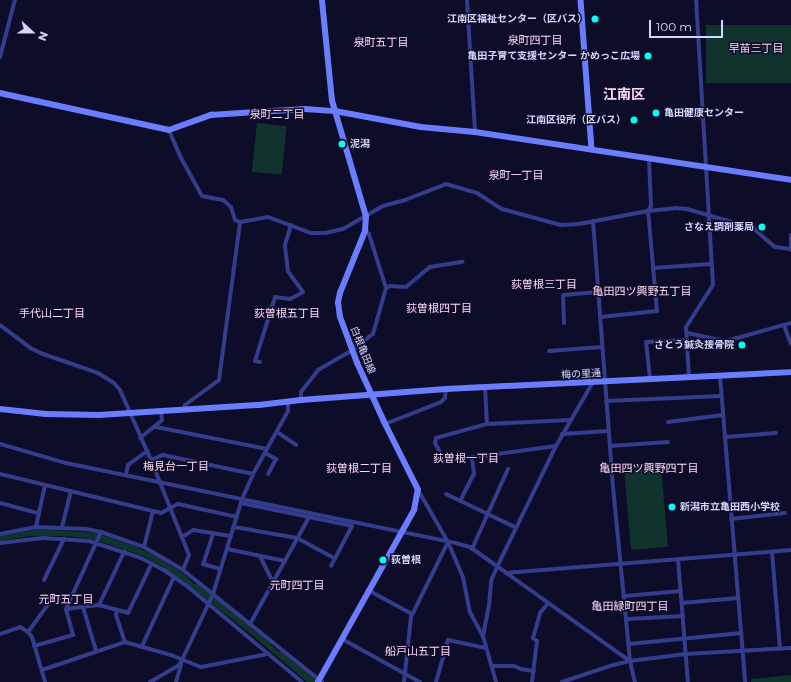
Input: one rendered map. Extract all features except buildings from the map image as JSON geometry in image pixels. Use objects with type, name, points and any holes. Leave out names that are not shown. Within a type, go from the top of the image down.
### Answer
[{"type":"street","points":[[0,57],[15,0]]},
{"type":"street","name":"白根亀田線","points":[[322,0],[329,87],[351,171],[366,217],[365,231],[340,293],[338,303],[340,317],[372,396],[418,490]]},
{"type":"street","points":[[467,0],[475,132]]},
{"type":"street","points":[[581,0],[592,149]]},
{"type":"street","points":[[689,377],[686,327],[713,285],[696,0]]},
{"type":"street","points":[[0,93],[169,130],[211,115],[305,109],[335,111],[421,127],[475,132],[791,180]]},
{"type":"street","points":[[169,130],[181,158],[202,196],[223,200],[231,207],[236,220],[240,222],[268,217],[311,233],[325,233],[343,229],[383,206],[405,200],[446,184],[477,193],[502,209],[561,225],[676,208],[687,209],[753,228],[775,247],[791,249],[791,235]]},
{"type":"street","points":[[600,317],[657,311],[648,211],[652,206],[649,158]]},
{"type":"street","points":[[593,221],[608,430],[630,661],[635,682]]},
{"type":"street","points":[[185,410],[185,405],[219,380],[240,222]]},
{"type":"street","points":[[260,362],[255,360],[275,297],[290,299],[303,292],[288,271],[285,245],[290,225]]},
{"type":"street","points":[[301,400],[301,392],[318,370],[353,349],[373,334],[386,288],[369,234],[365,231]]},
{"type":"street","points":[[386,288],[390,286],[406,288],[430,267],[463,262]]},
{"type":"street","points":[[653,268],[712,264]]},
{"type":"street","points":[[564,323],[562,295],[598,292]]},
{"type":"street","points":[[687,333],[726,341],[772,327],[791,323]]},
{"type":"street","points":[[0,325],[30,348],[42,354],[108,378],[120,390],[151,460],[189,555],[183,570]]},
{"type":"street","points":[[784,325],[791,344]]},
{"type":"street","points":[[650,379],[646,342],[687,340]]},
{"type":"street","points":[[549,351],[602,347]]},
{"type":"street","name":"梅の里通","points":[[0,408],[72,415],[99,415],[258,405],[288,401],[372,396],[446,389],[791,372]]},
{"type":"street","points":[[720,376],[745,682]]},
{"type":"street","points":[[483,636],[489,606],[491,581],[497,567],[515,527],[562,434],[593,382]]},
{"type":"street","points":[[485,387],[487,424]]},
{"type":"street","points":[[385,424],[441,402],[445,398],[446,389]]},
{"type":"street","points":[[606,401],[721,396]]},
{"type":"street","points":[[150,682],[178,666],[182,660],[213,594],[236,517],[253,474],[288,411],[288,401]]},
{"type":"street","points":[[140,438],[156,427],[162,420],[161,411]]},
{"type":"street","points":[[668,422],[723,416]]},
{"type":"street","points":[[556,446],[445,461],[435,443],[436,438],[487,424],[570,420]]},
{"type":"street","points":[[156,427],[266,451],[276,459],[268,474]]},
{"type":"street","points":[[562,434],[608,430]]},
{"type":"street","points":[[277,432],[296,445]]},
{"type":"street","points":[[725,437],[776,433]]},
{"type":"street","points":[[610,446],[668,442]]},
{"type":"street","points":[[0,444],[66,463],[159,481],[352,526],[331,566]]},
{"type":"street","points":[[126,474],[128,465],[147,451]]},
{"type":"street","points":[[151,460],[163,455],[253,474]]},
{"type":"street","points":[[460,502],[474,474],[472,457]]},
{"type":"street","points":[[472,549],[508,469]]},
{"type":"street","points":[[0,474],[153,512],[161,513],[178,504],[236,517]]},
{"type":"street","points":[[36,527],[38,513],[46,485]]},
{"type":"street","points":[[0,534],[36,527],[62,527],[100,532],[144,547],[183,570],[320,681],[368,590],[414,510],[418,490]]},
{"type":"street","points":[[418,490],[448,542],[463,577],[470,612],[483,636],[485,648],[496,682]]},
{"type":"street","points":[[62,527],[71,492]]},
{"type":"street","points":[[446,494],[487,515],[515,527]]},
{"type":"street","points":[[242,501],[459,544],[472,549],[630,661]]},
{"type":"street","points":[[0,503],[38,513]]},
{"type":"street","points":[[144,547],[153,512]]},
{"type":"street","points":[[731,519],[785,513]]},
{"type":"street","points":[[250,624],[309,517]]},
{"type":"street","points":[[234,527],[298,538],[334,558]]},
{"type":"street","points":[[182,537],[193,530],[231,536]]},
{"type":"street","points":[[34,646],[73,635],[66,609],[97,542],[100,532]]},
{"type":"street","points":[[213,534],[203,564],[220,569]]},
{"type":"street","points":[[0,543],[28,539],[64,539],[97,542],[152,563],[174,577],[208,603],[302,682]]},
{"type":"street","points":[[44,580],[64,539]]},
{"type":"street","points":[[404,682],[412,614],[448,542]]},
{"type":"street","points":[[227,549],[285,561]]},
{"type":"street","points":[[506,573],[791,550]]},
{"type":"street","points":[[99,605],[124,552]]},
{"type":"street","points":[[772,552],[780,649]]},
{"type":"street","points":[[260,556],[273,584]]},
{"type":"street","points":[[678,559],[688,682]]},
{"type":"street","points":[[66,609],[99,605],[128,613],[152,563]]},
{"type":"street","points":[[142,646],[174,577]]},
{"type":"street","points":[[368,590],[412,614]]},
{"type":"street","points":[[625,596],[681,591]]},
{"type":"street","points":[[28,632],[55,595],[69,602]]},
{"type":"street","points":[[682,603],[738,598]]},
{"type":"street","points":[[532,682],[537,641],[533,638],[540,613],[548,603]]},
{"type":"street","points":[[83,607],[96,651]]},
{"type":"street","points":[[116,610],[116,615],[125,642]]},
{"type":"street","points":[[627,619],[683,616]]},
{"type":"street","points":[[0,634],[20,627],[28,632],[32,637],[45,682]]},
{"type":"street","points":[[629,644],[741,633]]},
{"type":"street","points":[[342,639],[420,682]]},
{"type":"street","points":[[436,682],[448,640],[485,648]]},
{"type":"street","points":[[42,670],[125,642],[142,646],[201,667],[267,654]]},
{"type":"street","points":[[562,682],[576,680],[613,665],[630,661],[686,654],[731,651],[743,652],[791,648]]},
{"type":"street","points":[[176,682],[182,660]]},
{"type":"street","points":[[492,666],[514,666],[521,669],[534,671]]},
{"type":"green space","points":[[706,25],[791,25],[791,83],[706,83]]},
{"type":"green space","points":[[257,123],[287,126],[282,175],[252,172]]},
{"type":"green space","points":[[661,467],[668,547],[631,550],[624,470]]},
{"type":"green space","points":[[38,529],[96,533],[137,547],[157,557],[184,574],[194,584],[197,584],[219,601],[279,652],[282,652],[318,682],[307,682],[252,635],[188,585],[166,569],[144,556],[92,539],[66,536],[29,536],[0,541],[0,536]]},
{"type":"green space","points":[[791,675],[791,682],[751,682],[751,679]]},
{"type":"place","name":"江南区福祉センター（区バス）","points":[[595,19]]},
{"type":"place","name":"亀田子育て支援センター かめっこ広場","points":[[648,56]]},
{"type":"place","name":"亀田健康センター","points":[[656,113]]},
{"type":"place","name":"江南区役所（区バス）","points":[[634,120]]},
{"type":"place","name":"泥潟","points":[[342,144]]},
{"type":"place","name":"さなえ調剤薬局","points":[[762,227]]},
{"type":"place","name":"さとう鍼灸接骨院","points":[[742,345]]},
{"type":"place","name":"新潟市立亀田西小学校","points":[[672,507]]},
{"type":"place","name":"荻曽根","points":[[383,560]]},
{"type":"district","name":"泉町四丁目","points":[[535,40]]},
{"type":"district","name":"泉町五丁目","points":[[381,42]]},
{"type":"district","name":"早苗三丁目","points":[[756,48]]},
{"type":"district","name":"江南区","points":[[624,94]]},
{"type":"district","name":"泉町二丁目","points":[[277,114]]},
{"type":"district","name":"泉町一丁目","points":[[516,175]]},
{"type":"district","name":"荻曽根三丁目","points":[[544,284]]},
{"type":"district","name":"亀田四ツ興野五丁目","points":[[642,291]]},
{"type":"district","name":"荻曽根四丁目","points":[[439,308]]},
{"type":"district","name":"手代山二丁目","points":[[52,313]]},
{"type":"district","name":"荻曽根五丁目","points":[[287,313]]},
{"type":"district","name":"荻曽根一丁目","points":[[466,458]]},
{"type":"district","name":"梅見台一丁目","points":[[176,466]]},
{"type":"district","name":"荻曽根二丁目","points":[[359,468]]},
{"type":"district","name":"亀田四ツ興野四丁目","points":[[649,468]]},
{"type":"district","name":"元町四丁目","points":[[297,585]]},
{"type":"district","name":"元町五丁目","points":[[66,599]]},
{"type":"district","name":"亀田緑町四丁目","points":[[630,606]]},
{"type":"district","name":"船戸山五丁目","points":[[418,651]]}]
